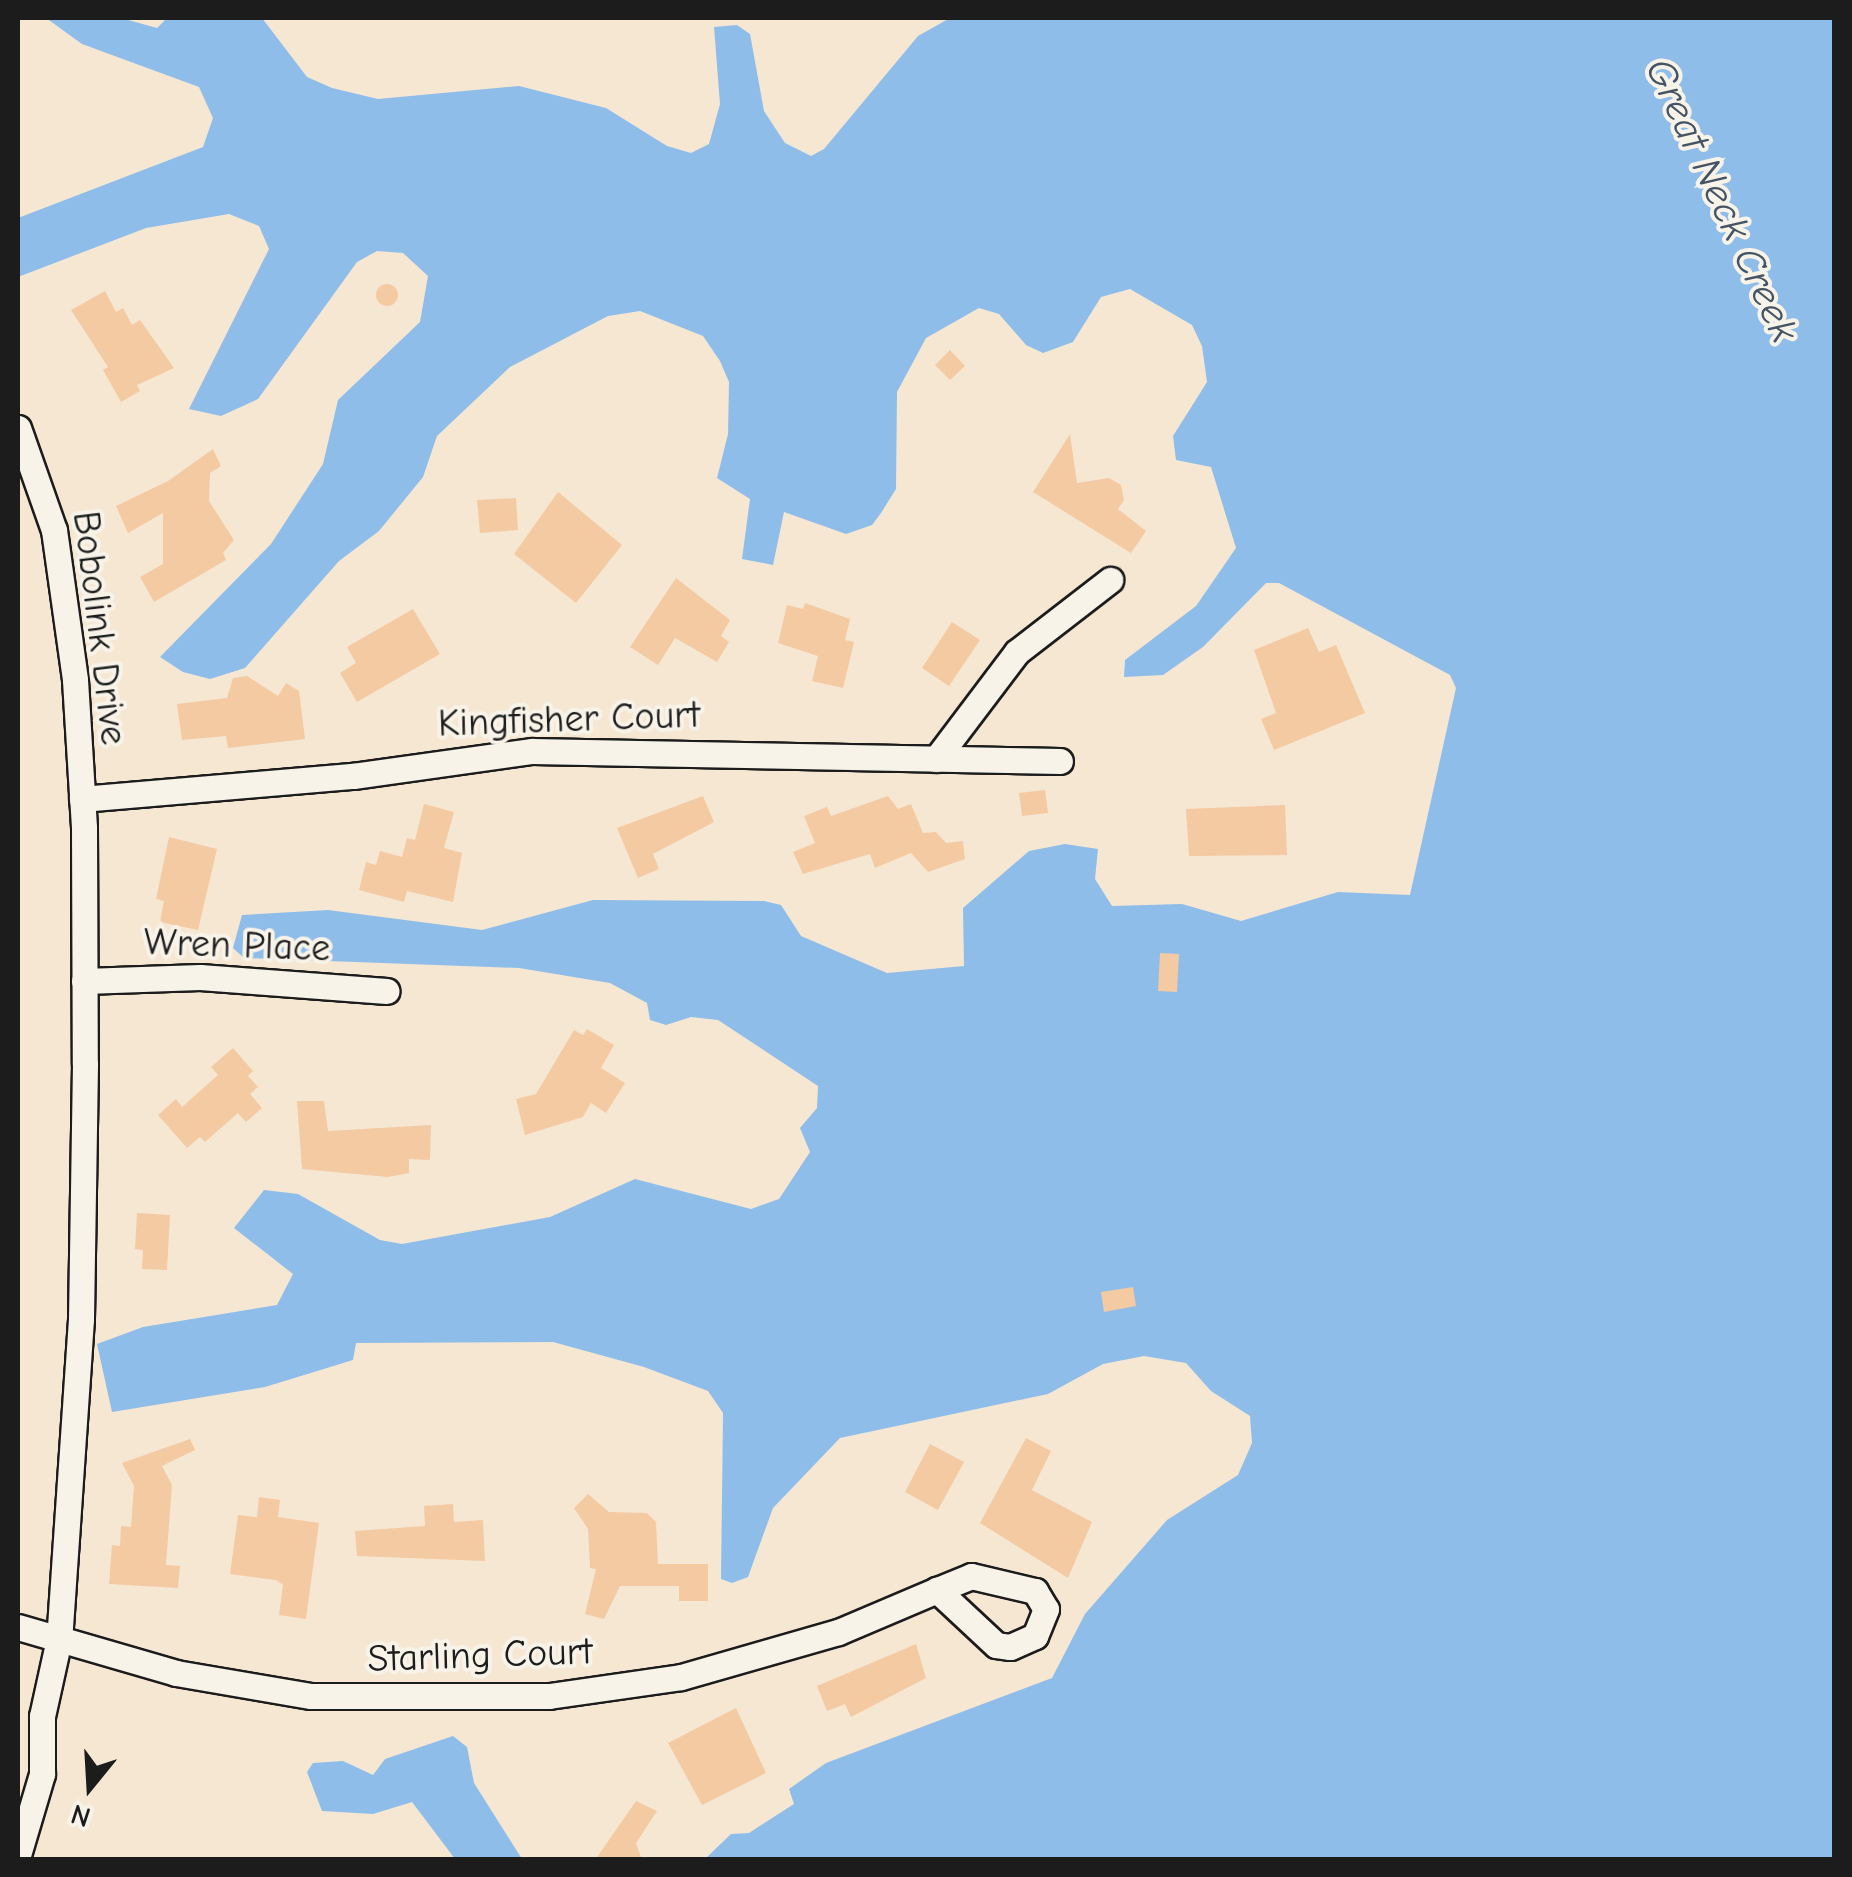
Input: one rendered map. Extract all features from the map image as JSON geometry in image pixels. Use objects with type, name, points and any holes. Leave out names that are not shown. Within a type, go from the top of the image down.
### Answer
[{"type":"street","name":"Bobolink Drive","points":[[18,428],[54,530],[82,799],[84,981],[82,1319],[59,1640],[42,1716],[42,1774],[18,1856]]},
{"type":"street","points":[[936,760],[1017,652],[1110,580]]},
{"type":"street","name":"Kingfisher Court","points":[[82,799],[352,776],[532,751],[1060,761]]},
{"type":"street","name":"Wren Place","points":[[84,981],[200,977],[386,991]]},
{"type":"street","name":"Starling Court","points":[[18,1628],[176,1673],[311,1696],[549,1696],[681,1677],[838,1632],[936,1590]]},
{"type":"water","name":"Great Neck Creek","points":[[46,18],[121,18],[157,28],[167,18],[262,18],[307,77],[332,88],[378,99],[519,86],[606,108],[667,146],[691,153],[709,144],[720,104],[714,27],[737,25],[750,34],[764,111],[785,143],[811,156],[824,149],[918,36],[950,18],[1834,18],[1834,1859],[705,1859],[731,1834],[749,1833],[794,1804],[789,1789],[826,1763],[1052,1678],[1085,1614],[1167,1520],[1238,1475],[1252,1443],[1250,1416],[1211,1391],[1186,1363],[1144,1356],[1103,1364],[1048,1394],[840,1438],[773,1508],[748,1577],[732,1583],[721,1579],[723,1413],[708,1391],[644,1367],[553,1342],[356,1343],[353,1360],[265,1387],[112,1412],[97,1344],[143,1327],[277,1305],[293,1274],[234,1228],[264,1190],[298,1194],[380,1240],[402,1244],[550,1217],[635,1179],[751,1209],[779,1199],[810,1152],[800,1128],[817,1108],[818,1086],[718,1020],[691,1017],[666,1025],[650,1020],[647,1003],[610,983],[519,968],[244,958],[233,948],[242,915],[328,910],[482,930],[593,900],[764,901],[781,905],[801,936],[887,973],[964,966],[963,908],[1029,851],[1065,844],[1098,849],[1095,879],[1112,906],[1182,904],[1241,921],[1338,892],[1410,895],[1456,688],[1450,675],[1279,583],[1266,583],[1203,647],[1163,675],[1124,677],[1125,660],[1196,606],[1236,548],[1211,467],[1176,460],[1173,436],[1207,382],[1202,346],[1192,325],[1130,289],[1101,297],[1073,342],[1043,353],[1026,345],[999,314],[979,308],[926,338],[897,392],[896,489],[881,513],[872,525],[846,534],[784,512],[773,565],[742,559],[750,499],[717,478],[728,434],[729,382],[720,361],[703,336],[640,311],[608,316],[510,367],[437,436],[423,477],[379,531],[339,561],[245,668],[210,679],[183,672],[160,657],[271,544],[323,464],[338,400],[420,322],[428,276],[403,253],[377,251],[357,262],[258,399],[221,416],[189,409],[269,249],[259,226],[229,214],[146,228],[18,277],[18,218],[203,147],[213,118],[199,87],[82,44]]},
{"type":"water","points":[[453,1736],[467,1747],[474,1783],[522,1859],[455,1859],[412,1802],[373,1814],[322,1811],[307,1772],[313,1763],[343,1761],[373,1775],[385,1759]]},
{"type":"building","points":[[387,284],[395,287],[395,303],[387,306],[379,303],[376,295],[379,287]]},
{"type":"building","points":[[105,291],[116,312],[123,308],[132,325],[140,320],[174,368],[137,385],[140,391],[121,402],[103,370],[108,367],[71,310]]},
{"type":"building","points":[[950,350],[965,366],[950,380],[935,365]]},
{"type":"building","points":[[1070,434],[1077,483],[1109,478],[1121,485],[1124,500],[1118,509],[1146,531],[1131,553],[1033,492]]},
{"type":"building","points":[[213,449],[221,466],[210,473],[209,501],[234,540],[223,553],[226,560],[154,602],[140,577],[163,564],[163,513],[128,533],[116,506],[168,481]]},
{"type":"building","points":[[558,492],[622,545],[576,603],[514,554]]},
{"type":"building","points":[[516,498],[518,530],[480,533],[477,500]]},
{"type":"building","points":[[676,578],[730,620],[721,636],[729,642],[717,662],[675,638],[658,665],[630,647]]},
{"type":"building","points":[[805,603],[850,619],[845,640],[854,642],[843,688],[812,681],[818,656],[778,643],[787,605],[803,609]]},
{"type":"building","points":[[413,609],[440,654],[357,702],[340,673],[356,663],[347,647]]},
{"type":"building","points":[[952,622],[980,640],[949,686],[922,668]]},
{"type":"building","points":[[1308,628],[1319,652],[1336,645],[1365,713],[1274,750],[1261,719],[1276,713],[1254,650]]},
{"type":"building","points":[[247,676],[278,696],[286,683],[299,691],[305,739],[228,748],[226,736],[182,740],[177,704],[227,698],[233,678]]},
{"type":"building","points":[[1045,790],[1048,813],[1022,816],[1019,793]]},
{"type":"building","points":[[703,796],[714,822],[653,854],[659,869],[638,878],[617,828]]},
{"type":"building","points":[[888,796],[898,809],[911,804],[923,833],[936,832],[946,843],[963,841],[965,859],[928,872],[911,853],[875,868],[870,854],[803,874],[793,852],[815,843],[804,816],[827,807],[831,816]]},
{"type":"building","points":[[424,804],[454,812],[444,848],[462,853],[453,902],[407,891],[404,902],[359,890],[366,862],[376,865],[380,851],[402,857],[407,838],[415,840]]},
{"type":"building","points":[[1285,805],[1287,855],[1189,856],[1186,809]]},
{"type":"building","points":[[169,837],[217,849],[198,930],[160,922],[164,901],[156,899]]},
{"type":"building","points":[[1160,953],[1179,954],[1177,992],[1158,991]]},
{"type":"building","points":[[587,1029],[614,1045],[601,1068],[625,1083],[606,1113],[591,1103],[583,1117],[525,1135],[516,1099],[536,1094],[574,1030],[583,1035]]},
{"type":"building","points":[[233,1048],[253,1071],[248,1076],[258,1087],[250,1094],[262,1108],[246,1122],[238,1113],[205,1142],[200,1137],[187,1148],[158,1115],[176,1099],[182,1107],[218,1075],[211,1067]]},
{"type":"building","points":[[297,1101],[324,1101],[328,1131],[431,1125],[430,1160],[409,1159],[409,1173],[388,1177],[302,1169]]},
{"type":"building","points":[[137,1213],[170,1215],[167,1270],[142,1269],[143,1250],[135,1249]]},
{"type":"building","points":[[1133,1287],[1136,1306],[1104,1312],[1101,1292]]},
{"type":"building","points":[[1026,1438],[1051,1451],[1032,1490],[1092,1522],[1068,1578],[980,1523]]},
{"type":"building","points":[[190,1439],[195,1450],[162,1466],[172,1485],[166,1565],[180,1566],[178,1588],[109,1584],[112,1545],[120,1546],[121,1526],[131,1527],[134,1486],[122,1463]]},
{"type":"building","points":[[930,1444],[964,1462],[938,1510],[905,1492]]},
{"type":"building","points":[[588,1494],[609,1512],[647,1513],[656,1522],[658,1564],[708,1564],[708,1601],[679,1601],[679,1586],[620,1586],[604,1619],[585,1614],[596,1569],[590,1568],[588,1529],[574,1508]]},
{"type":"building","points":[[259,1497],[280,1500],[278,1517],[319,1523],[306,1619],[279,1615],[283,1585],[276,1580],[230,1574],[238,1515],[257,1517]]},
{"type":"building","points":[[453,1504],[454,1522],[483,1520],[485,1561],[357,1556],[355,1531],[425,1526],[424,1506]]},
{"type":"building","points":[[916,1644],[926,1678],[851,1717],[845,1704],[827,1711],[817,1686]]},
{"type":"building","points":[[736,1708],[766,1773],[702,1805],[668,1743]]},
{"type":"building","points":[[636,1801],[657,1811],[636,1843],[642,1860],[595,1860]]}]
